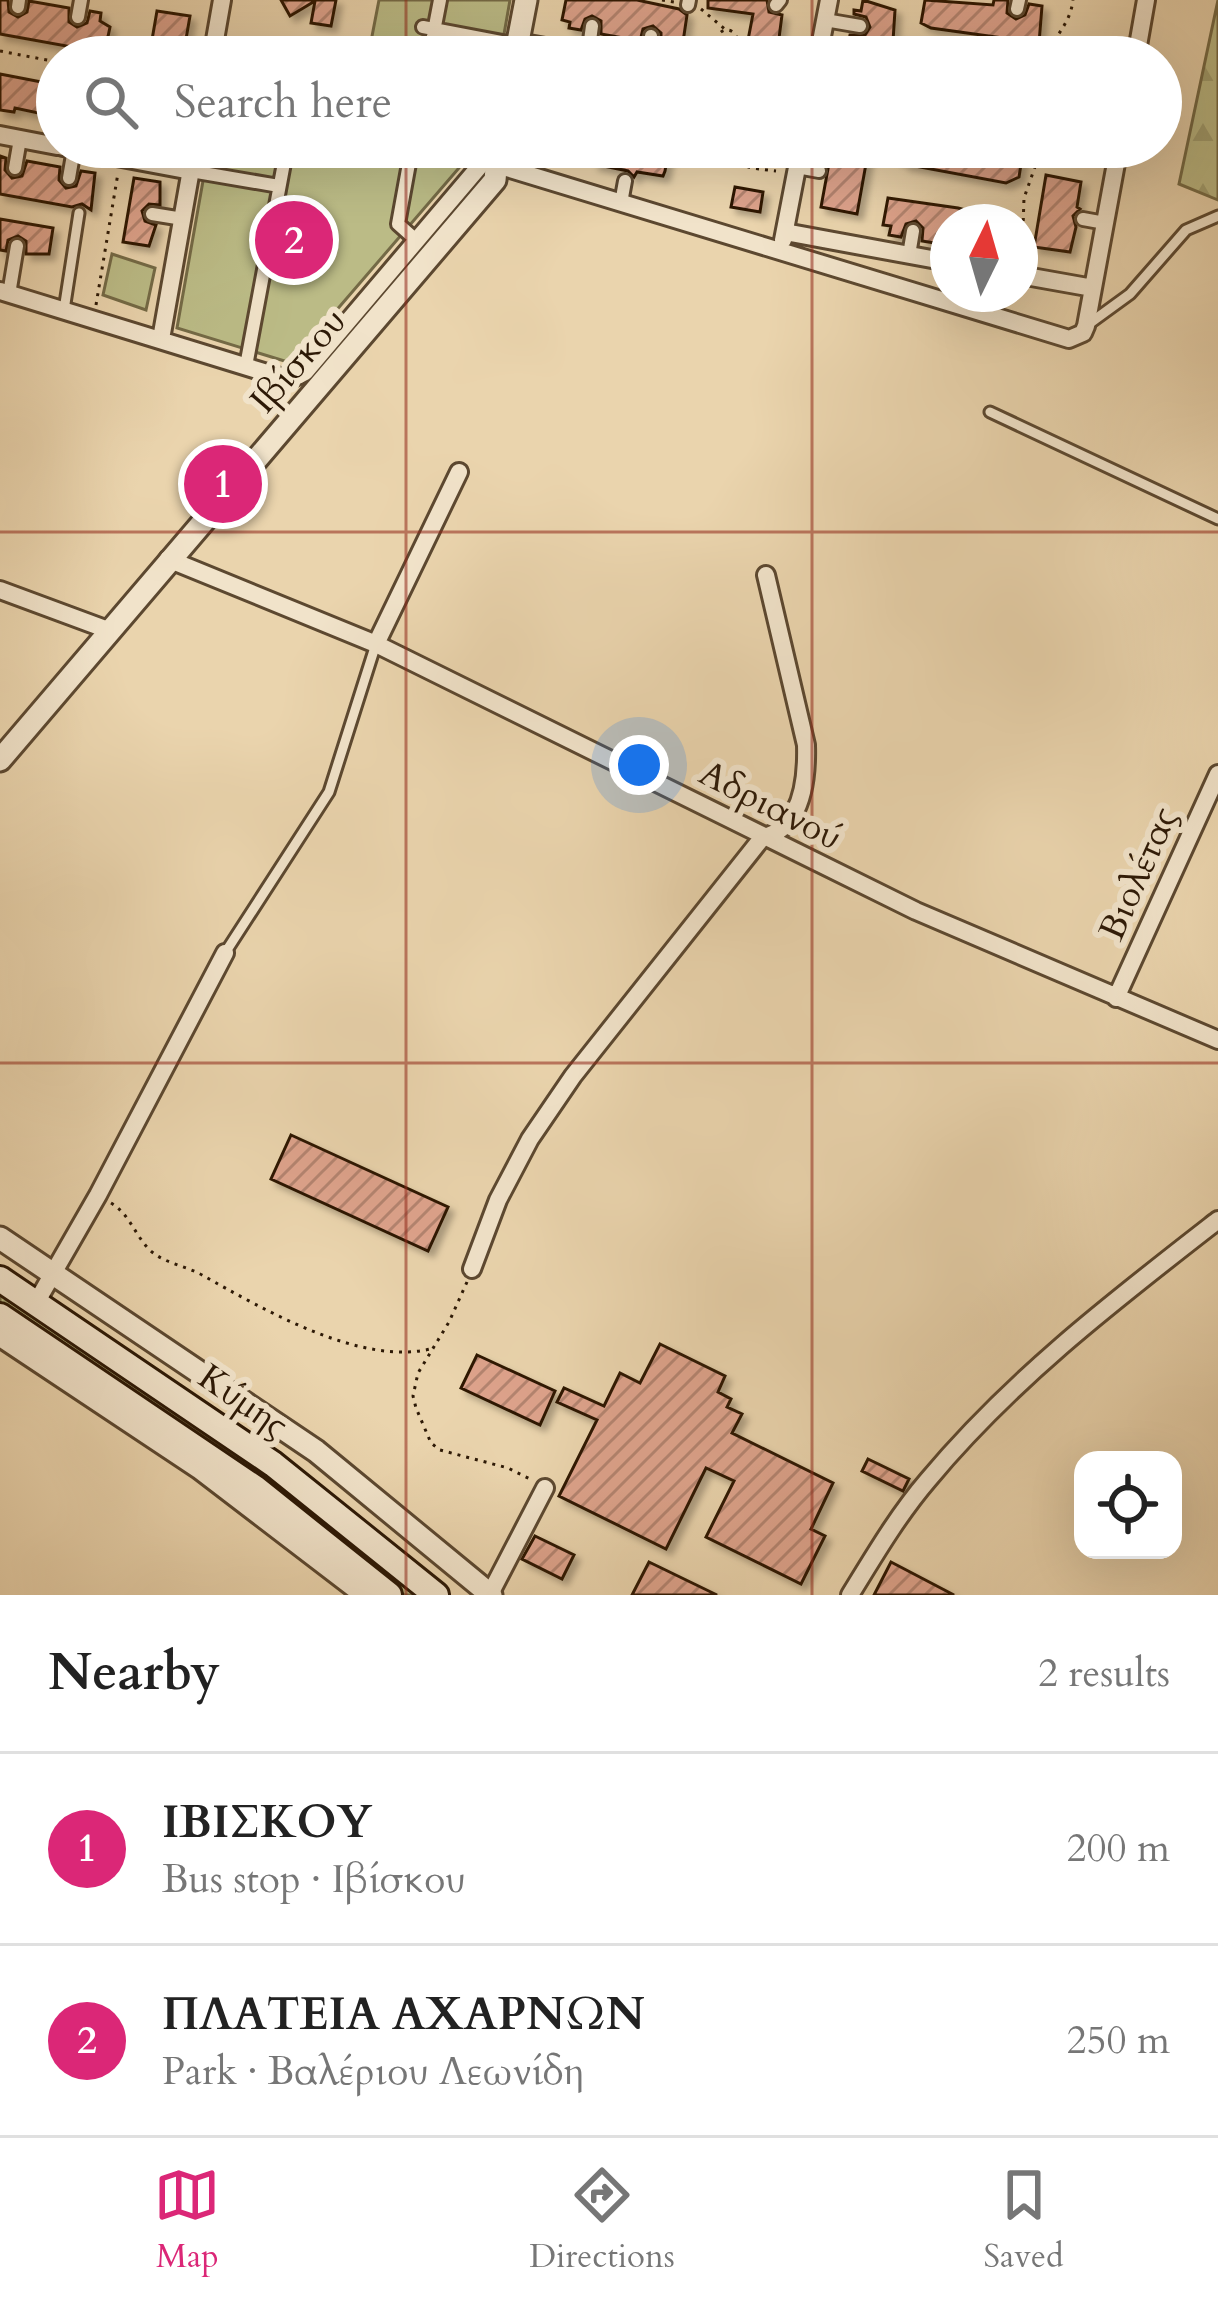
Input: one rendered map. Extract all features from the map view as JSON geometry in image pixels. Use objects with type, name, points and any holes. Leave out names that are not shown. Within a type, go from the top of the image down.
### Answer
[{"type":"main road","name":"Κύμης","points":[[0,1279],[273,1464],[436,1595]]},
{"type":"main road","name":"Κύμης","points":[[0,1316],[255,1488],[389,1595]]},
{"type":"street","points":[[78,17],[81,0]]},
{"type":"street","points":[[216,36],[222,0]]},
{"type":"street","points":[[429,36],[440,0]]},
{"type":"street","points":[[519,36],[526,0]]},
{"type":"street","points":[[822,36],[829,0]]},
{"type":"street","points":[[1140,36],[1146,0]]},
{"type":"street","points":[[825,20],[860,26]]},
{"type":"street","points":[[592,26],[593,36]]},
{"type":"street","points":[[429,28],[464,36]]},
{"type":"street","points":[[0,135],[36,142]]},
{"type":"street","points":[[15,168],[20,139]]},
{"type":"street","points":[[68,168],[69,178]]},
{"type":"street","points":[[175,168],[279,186]]},
{"type":"street","points":[[161,339],[192,168]]},
{"type":"street","points":[[246,366],[282,168]]},
{"type":"street","points":[[408,168],[398,224],[416,240]]},
{"type":"street","points":[[17,246],[5,292],[293,378],[305,372],[476,168]]},
{"type":"street","name":"Ιβίσκου","points":[[0,760],[495,180],[496,168]]},
{"type":"street","points":[[529,168],[621,203],[1069,339],[1084,329],[1115,168]]},
{"type":"street","points":[[780,252],[797,170],[819,171]]},
{"type":"street","points":[[621,203],[625,181]]},
{"type":"street","points":[[152,214],[184,219]]},
{"type":"street","points":[[1083,219],[1105,223]]},
{"type":"street","points":[[909,255],[913,231]]},
{"type":"street","points":[[785,232],[930,259]]},
{"type":"street","points":[[1038,278],[1093,289]]},
{"type":"street","points":[[376,644],[459,472]]},
{"type":"street","name":"Αδριανού","points":[[168,559],[376,644],[916,911],[1218,1040]]},
{"type":"street","points":[[472,1269],[498,1200],[541,1123],[704,906],[762,838],[776,835],[795,815],[806,764],[800,715],[766,575]]},
{"type":"street","points":[[0,590],[108,630]]},
{"type":"street","name":"Βιολέτας","points":[[1116,998],[1218,774]]},
{"type":"street","points":[[36,1303],[225,953]]},
{"type":"street","points":[[850,1595],[928,1480],[995,1407],[1059,1345],[1218,1220]]},
{"type":"street","points":[[0,1238],[316,1451],[490,1594],[545,1488]]},
{"type":"street","points":[[4,1346],[200,1468],[366,1595]]},
{"type":"lane","points":[[64,310],[79,213]]},
{"type":"lane","points":[[1084,329],[1130,294],[1186,230],[1218,216]]},
{"type":"lane","points":[[990,412],[1218,520]]},
{"type":"lane","points":[[225,953],[329,792],[376,644]]},
{"type":"path","points":[[1057,36],[1070,23],[1073,0]]},
{"type":"path","points":[[0,51],[36,58]]},
{"type":"path","points":[[94,319],[118,168]]},
{"type":"path","points":[[752,168],[797,170]]},
{"type":"path","points":[[1024,204],[1035,168]]},
{"type":"path","points":[[98,1195],[121,1209],[152,1252],[280,1316],[363,1351],[434,1348]]},
{"type":"path","points":[[472,1269],[458,1306],[418,1373],[412,1396],[431,1443],[508,1468],[545,1488]]},
{"type":"green space","points":[[379,0],[510,0],[504,36],[372,36]]},
{"type":"green space","points":[[1218,0],[1218,200],[1179,184]]},
{"type":"green space","points":[[205,168],[459,168],[291,363],[177,328]]},
{"type":"green space","points":[[112,254],[155,268],[146,310],[103,295]]},
{"type":"green space","points":[[0,1290],[267,1470],[421,1595],[404,1595],[167,1414],[0,1304]]},
{"type":"building","points":[[0,0],[8,0],[9,12],[18,17],[27,12],[29,1],[69,8],[69,22],[77,27],[87,23],[90,11],[101,13],[100,21],[110,27],[108,36],[36,36],[36,41],[0,34]]},
{"type":"building","points":[[281,0],[336,0],[331,26],[311,23],[315,1],[290,16]]},
{"type":"building","points":[[566,0],[637,0],[687,15],[684,36],[661,36],[653,26],[643,29],[641,36],[612,36],[601,34],[601,21],[592,16],[585,19],[581,30],[569,28],[570,22],[562,20]]},
{"type":"building","points":[[708,0],[767,0],[769,12],[782,15],[779,36],[749,36],[753,14],[708,8]]},
{"type":"building","points":[[863,0],[895,10],[893,36],[850,36],[865,35],[870,27],[866,17],[854,14],[854,10],[861,11]]},
{"type":"building","points":[[925,0],[993,5],[994,0],[1008,0],[1007,13],[1016,19],[1025,15],[1029,4],[1042,6],[1040,36],[989,36],[921,23]]},
{"type":"building","points":[[157,11],[190,16],[187,36],[153,36]]},
{"type":"building","points":[[0,74],[36,81],[36,112],[0,110]]},
{"type":"building","points":[[0,156],[6,158],[5,170],[12,178],[22,176],[27,161],[36,163],[36,168],[60,168],[59,180],[66,188],[76,186],[81,171],[95,173],[91,210],[82,204],[72,207],[0,194]]},
{"type":"building","points":[[613,168],[666,168],[663,176],[637,172],[634,177]]},
{"type":"building","points":[[828,168],[865,168],[857,214],[821,207]]},
{"type":"building","points":[[925,168],[1020,168],[1019,177],[1006,183]]},
{"type":"building","points":[[1046,175],[1081,182],[1070,252],[1038,248]]},
{"type":"building","points":[[134,178],[160,182],[160,205],[149,204],[142,211],[145,221],[156,225],[149,246],[123,242]]},
{"type":"building","points":[[735,187],[763,192],[760,212],[731,207]]},
{"type":"building","points":[[888,198],[930,204],[930,242],[922,241],[923,228],[916,221],[906,224],[901,237],[889,235],[891,226],[883,225]]},
{"type":"building","points":[[0,219],[53,228],[49,254],[26,254],[26,241],[18,236],[8,240],[6,251],[0,250]]},
{"type":"building","points":[[291,1135],[448,1207],[428,1251],[271,1179]]},
{"type":"building","points":[[660,1344],[725,1376],[718,1392],[731,1399],[727,1407],[742,1414],[732,1433],[833,1483],[811,1529],[825,1536],[801,1584],[706,1537],[734,1481],[706,1468],[666,1549],[559,1496],[597,1420],[557,1402],[564,1388],[604,1406],[620,1373],[640,1383]]},
{"type":"building","points":[[477,1355],[555,1391],[540,1425],[461,1388]]},
{"type":"building","points":[[868,1459],[909,1479],[903,1491],[862,1471]]},
{"type":"building","points":[[535,1536],[574,1555],[562,1579],[522,1559]]},
{"type":"building","points":[[649,1562],[717,1595],[632,1595]]},
{"type":"building","points":[[891,1562],[954,1595],[874,1595]]},
{"type":"place","name":"ΠΛΑΤΕΙΑ ΑΧΑΡΝΩΝ","points":[[294,240]]},
{"type":"place","name":"ΙΒΙΣΚΟΥ","points":[[223,484]]}]
